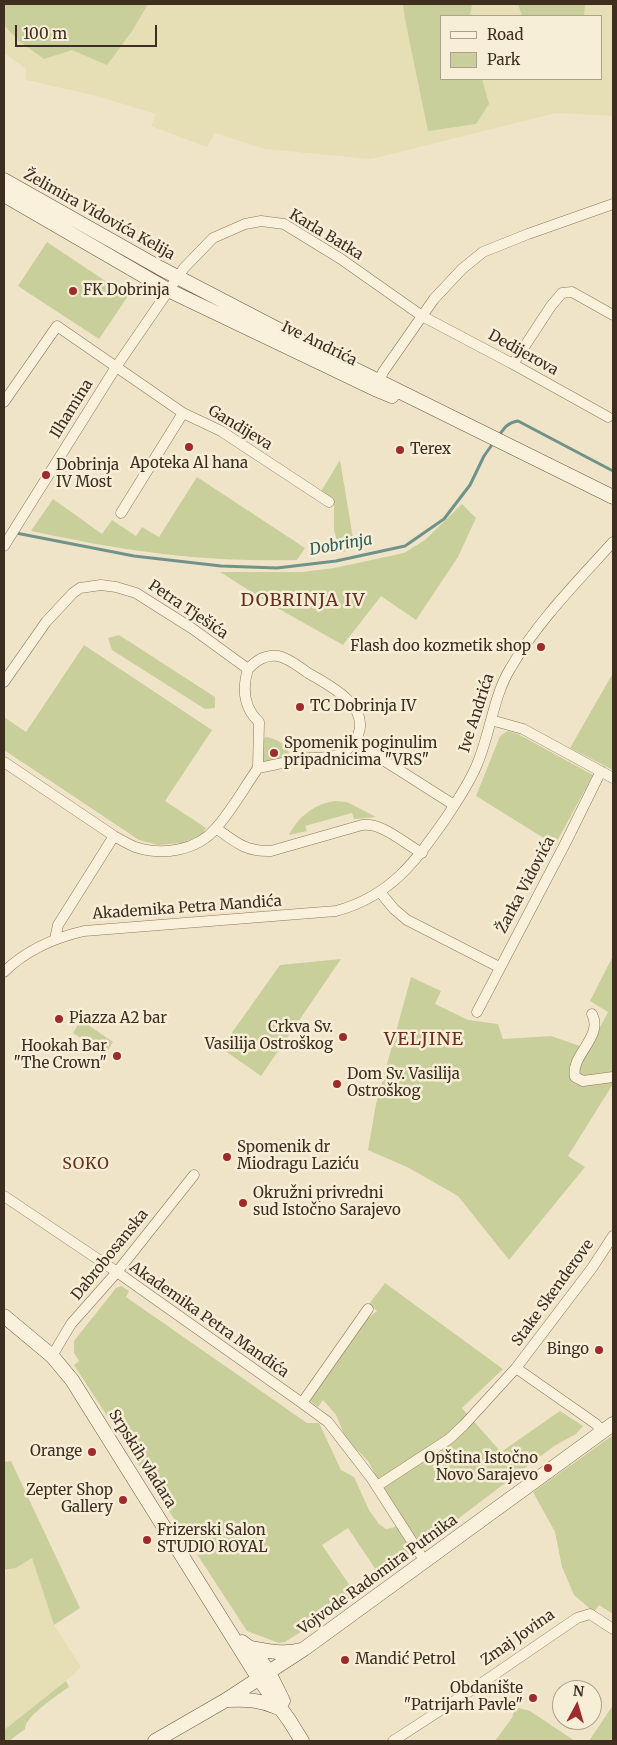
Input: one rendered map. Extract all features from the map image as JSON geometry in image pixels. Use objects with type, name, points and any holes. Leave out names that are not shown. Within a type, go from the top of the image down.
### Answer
[{"type":"main road","name":"Želimira Vidovića Kelija","points":[[4,180],[178,278]]},
{"type":"main road","name":"Želimira Vidovića Kelija","points":[[4,195],[168,290]]},
{"type":"main road","name":"Ive Andrića","points":[[178,278],[377,385]]},
{"type":"main road","name":"Ive Andrića","points":[[168,290],[482,432],[613,497]]},
{"type":"main road","name":"Srpskih vladara","points":[[4,1316],[52,1356],[72,1380],[233,1636],[264,1676]]},
{"type":"main road","name":"Vojvode Radomira Putnika","points":[[155,1741],[226,1700],[304,1649],[608,1428]]},
{"type":"main road","name":"Srpskih vladara","points":[[233,1636],[251,1648],[264,1676]]},
{"type":"main road","points":[[251,1648],[293,1653],[304,1649]]},
{"type":"main road","points":[[264,1676],[279,1708],[302,1741]]},
{"type":"main road","points":[[264,1676],[284,1704],[289,1720]]},
{"type":"main road","points":[[226,1700],[250,1698],[279,1708]]},
{"type":"street","points":[[377,385],[383,372],[422,316],[449,282],[483,252],[613,204]]},
{"type":"street","name":"Karla Batka","points":[[168,290],[184,268],[212,238],[245,224],[261,221],[273,222],[284,224],[341,259],[422,316]]},
{"type":"street","name":"Ilhamina","points":[[4,546],[116,367],[168,290]]},
{"type":"street","points":[[513,364],[551,306],[562,293],[572,292],[613,315]]},
{"type":"street","name":"Dedijerova","points":[[422,316],[513,364],[608,418]]},
{"type":"street","points":[[4,402],[57,326],[183,413]]},
{"type":"street","name":"Gandijeva","points":[[121,513],[183,413],[221,431],[328,502]]},
{"type":"street","name":"Ive Andrića","points":[[454,805],[478,764],[504,681],[517,658],[551,612],[613,542]]},
{"type":"street","name":"Petra Tješića","points":[[4,682],[46,622],[73,593],[80,588],[101,585],[116,586],[136,593],[193,629],[248,669]]},
{"type":"street","points":[[4,762],[114,836],[147,850],[178,850],[202,840],[216,828],[258,768],[260,722],[251,713],[246,701],[244,680],[248,669],[261,658],[278,656],[314,676],[350,703],[359,715],[361,726],[355,742],[349,749],[332,758],[311,758],[258,768]]},
{"type":"street","points":[[491,720],[522,729],[613,778]]},
{"type":"street","points":[[355,742],[454,805]]},
{"type":"street","name":"Žarka Vidovića","points":[[477,1012],[601,771]]},
{"type":"street","name":"Akademika Petra Mandića","points":[[4,972],[23,956],[55,939],[73,933],[95,929],[336,911],[353,906],[380,892],[409,868],[422,853],[454,805]]},
{"type":"street","points":[[216,828],[235,842],[249,849],[262,851],[362,825],[373,825],[422,853]]},
{"type":"street","points":[[55,939],[58,925],[114,836]]},
{"type":"street","points":[[380,892],[394,909],[408,920],[499,967]]},
{"type":"street","points":[[592,1014],[594,1018],[594,1031],[576,1065],[575,1077],[583,1081],[613,1077]]},
{"type":"street","name":"Dabrobosanska","points":[[52,1356],[71,1324],[116,1272],[194,1175]]},
{"type":"street","name":"Akademika Petra Mandića","points":[[4,1196],[116,1272],[328,1422],[377,1486],[420,1554]]},
{"type":"street","name":"Stake Skenderove","points":[[377,1486],[449,1439],[464,1425],[516,1368],[592,1268],[613,1236]]},
{"type":"street","points":[[302,1403],[368,1309]]},
{"type":"street","points":[[516,1368],[596,1424],[608,1428]]},
{"type":"street","name":"Zmaj Jovina","points":[[393,1741],[577,1618],[590,1614],[613,1629]]},
{"type":"shaded area","points":[[4,4],[613,4],[613,116],[556,113],[371,159],[265,149],[215,133],[207,147],[151,126],[156,114],[97,96],[26,80],[26,69],[4,53]]},
{"type":"shaded area","points":[[32,1558],[54,1625],[81,1667],[4,1730],[4,1573]]},
{"type":"green space","points":[[4,4],[148,4],[132,31],[107,65],[72,50],[44,59],[19,41],[4,25]]},
{"type":"green space","points":[[403,4],[472,4],[470,15],[440,15],[440,80],[482,80],[489,104],[476,124],[428,131]]},
{"type":"green space","points":[[518,4],[585,4],[584,15],[522,15]]},
{"type":"green space","name":"FK Dobrinja","points":[[47,242],[128,296],[99,339],[18,286]]},
{"type":"green space","points":[[340,460],[355,550],[340,552],[334,530],[333,501],[320,493]]},
{"type":"green space","points":[[197,477],[305,548],[297,560],[222,559],[166,554],[133,550],[31,531],[53,499],[102,534],[112,520],[136,536],[142,527],[159,537]]},
{"type":"green space","points":[[462,504],[476,518],[458,557],[416,620],[381,596],[343,645],[272,605],[220,572],[302,572],[334,568],[404,553],[425,540]]},
{"type":"green space","points":[[119,635],[215,697],[215,708],[205,709],[112,650],[108,638]]},
{"type":"green space","points":[[84,645],[212,730],[165,801],[206,828],[201,836],[181,843],[158,845],[139,840],[4,750],[4,717],[26,732]]},
{"type":"green space","points":[[613,673],[613,770],[570,748]]},
{"type":"green space","points":[[508,731],[518,734],[593,775],[555,845],[476,796],[500,736]]},
{"type":"green space","points":[[266,737],[274,739],[285,746],[288,749],[289,757],[263,763],[262,740]]},
{"type":"green space","points":[[335,801],[347,802],[376,817],[354,819],[352,813],[305,826],[307,831],[289,835],[308,812],[320,805]]},
{"type":"green space","points":[[613,956],[613,1072],[582,1077],[577,1071],[608,1012],[590,1001]]},
{"type":"green space","points":[[341,959],[261,1076],[221,1048],[280,965]]},
{"type":"green space","points":[[411,977],[441,991],[435,1004],[468,1020],[498,1024],[503,1039],[551,1036],[580,1046],[569,1073],[575,1084],[586,1085],[613,1081],[613,1084],[568,1156],[585,1167],[509,1260],[458,1196],[409,1168],[368,1150],[376,1104]]},
{"type":"green space","points":[[81,1020],[113,1042],[105,1054],[73,1033]]},
{"type":"green space","points":[[385,1283],[503,1369],[462,1408],[501,1452],[560,1411],[583,1426],[576,1434],[554,1446],[413,1553],[382,1579],[348,1528],[322,1545],[357,1596],[285,1642],[279,1643],[247,1631],[74,1365],[79,1361],[74,1353],[74,1341],[116,1288],[121,1286],[129,1291],[126,1297],[307,1423],[319,1423],[341,1470],[354,1477],[369,1510],[379,1524],[386,1529],[395,1527],[397,1521],[368,1461],[346,1439],[336,1415],[323,1400],[318,1407],[310,1401],[368,1318],[377,1311],[369,1304]]},
{"type":"green space","points":[[613,1435],[613,1614],[599,1605],[594,1612],[574,1595],[562,1567],[555,1532],[533,1492]]},
{"type":"green space","points":[[11,1461],[80,1608],[54,1625],[32,1558],[16,1568],[4,1570],[4,1462]]},
{"type":"green space","points":[[66,1681],[69,1687],[36,1712],[26,1724],[25,1729],[9,1741],[4,1741],[4,1730]]},
{"type":"green space","points":[[613,1705],[613,1741],[589,1741],[596,1730],[602,1730],[602,1722]]},
{"type":"green space","points":[[515,1707],[530,1711],[552,1726],[552,1730],[558,1730],[575,1741],[495,1741],[512,1718]]},
{"type":"waterway","name":"Dobrinja","points":[[498,437],[506,426],[518,421],[613,471]]},
{"type":"waterway","name":"Dobrinja","points":[[16,533],[134,556],[221,566],[277,568],[336,561],[405,546],[444,519],[470,485],[484,456],[494,442]]},
{"type":"place","name":"FK Dobrinja","points":[[73,291]]},
{"type":"place","name":"Apoteka Al hana","points":[[189,447]]},
{"type":"place","name":"Terex","points":[[400,450]]},
{"type":"place","name":"Dobrinja IV Most","points":[[46,475]]},
{"type":"place","name":"Flash doo kozmetik shop","points":[[541,647]]},
{"type":"place","name":"TC Dobrinja IV","points":[[300,707]]},
{"type":"place","name":"Spomenik poginulim pripadnicima \"VRS\"","points":[[274,753]]},
{"type":"place","name":"Piazza A2 bar","points":[[59,1019]]},
{"type":"place","name":"Crkva Sv. Vasilija Ostroškog","points":[[343,1037]]},
{"type":"place","name":"Hookah Bar \"The Crown\"","points":[[117,1056]]},
{"type":"place","name":"Dom Sv. Vasilija Ostroškog","points":[[337,1084]]},
{"type":"place","name":"Spomenik dr Miodragu Laziću","points":[[227,1157]]},
{"type":"place","name":"Okružni privredni sud Istočno Sarajevo","points":[[243,1203]]},
{"type":"place","name":"Bingo","points":[[599,1350]]},
{"type":"place","name":"Orange","points":[[92,1452]]},
{"type":"place","name":"Opština Istočno Novo Sarajevo","points":[[548,1468]]},
{"type":"place","name":"Zepter Shop Gallery","points":[[123,1500]]},
{"type":"place","name":"Frizerski Salon STUDIO ROYAL","points":[[147,1540]]},
{"type":"place","name":"Mandić Petrol","points":[[345,1660]]},
{"type":"place","name":"Obdanište \"Patrijarh Pavle\"","points":[[533,1698]]},
{"type":"district","name":"DOBRINJA IV","points":[[303,601]]},
{"type":"district","name":"VELJINE","points":[[424,1040]]},
{"type":"district","name":"SOKO","points":[[86,1164]]}]
